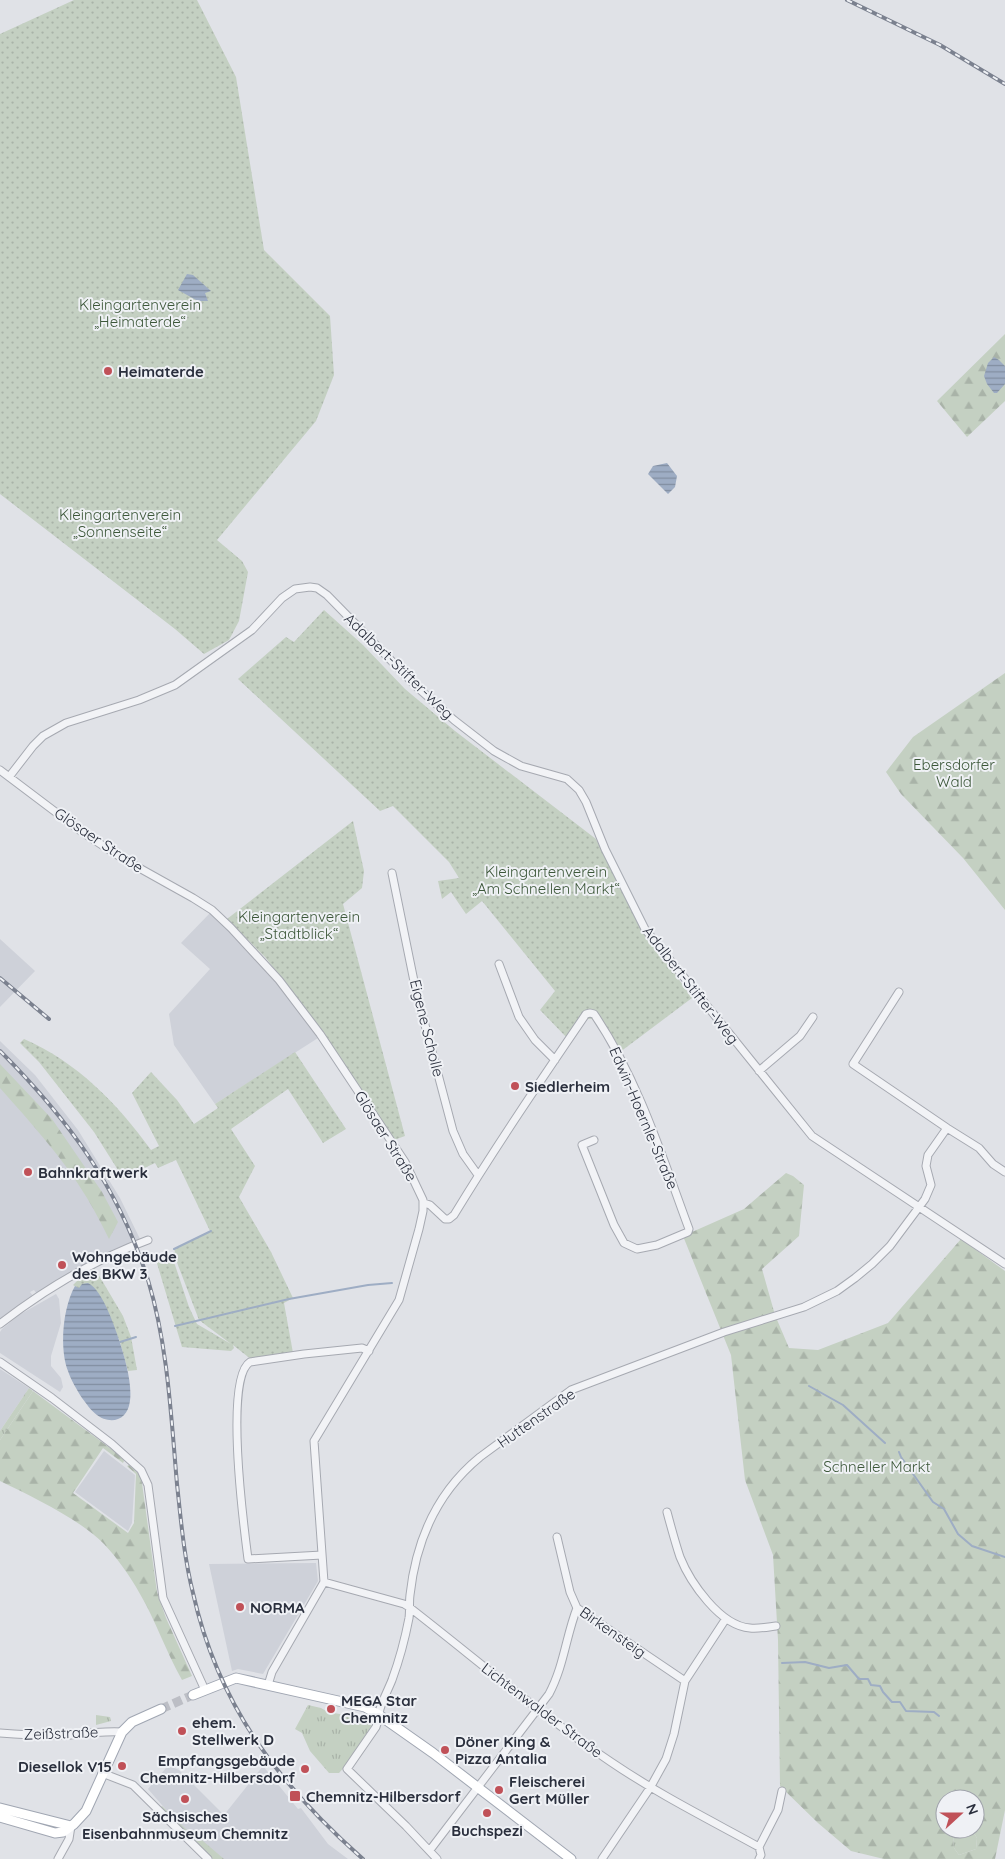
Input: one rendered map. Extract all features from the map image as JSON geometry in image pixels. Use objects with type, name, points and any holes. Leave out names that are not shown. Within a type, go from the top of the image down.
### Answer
[{"type":"main road","points":[[193,1695],[233,1678],[360,1705],[379,1715],[571,1859]]},
{"type":"main road","points":[[0,1817],[55,1833],[63,1832],[78,1821],[86,1812],[122,1732],[132,1722],[161,1709]]},
{"type":"main road","points":[[0,1808],[71,1826]]},
{"type":"street","name":"Adalbert-Stifter-Weg","points":[[9,776],[33,746],[54,729],[73,720],[139,700],[175,685],[252,630],[288,593],[302,587],[317,588],[327,595],[418,688],[454,720],[494,751],[521,766],[567,779],[579,790],[586,802],[605,849],[645,929],[812,1136],[1005,1264]]},
{"type":"street","name":"Glösaer Straße","points":[[0,770],[82,832],[124,860],[202,904],[238,934],[279,980],[320,1034],[405,1162],[424,1203]]},
{"type":"street","name":"Eigene Scholle","points":[[392,873],[416,991],[454,1131],[463,1154],[478,1176]]},
{"type":"street","points":[[499,964],[519,1017],[534,1040],[555,1060]]},
{"type":"street","points":[[899,992],[852,1064],[980,1148],[993,1164],[1005,1172]]},
{"type":"street","name":"Edwin-Hoernle-Straße","points":[[424,1203],[445,1219],[454,1215],[555,1060],[586,1014],[590,1013],[594,1014],[618,1052],[640,1100],[689,1229],[688,1232],[657,1245],[637,1250],[624,1243],[614,1226],[582,1145],[594,1140]]},
{"type":"street","points":[[759,1071],[800,1036],[813,1017]]},
{"type":"street","name":"Huttenstraße","points":[[430,1850],[347,1770],[376,1727],[398,1660],[409,1618],[415,1562],[429,1520],[445,1493],[455,1480],[480,1457],[571,1390],[724,1332],[804,1307],[837,1291],[890,1246],[919,1207],[931,1185],[926,1166],[928,1155],[947,1128]]},
{"type":"street","points":[[268,1685],[272,1672],[324,1582],[314,1441],[400,1300],[424,1203]]},
{"type":"street","points":[[0,1324],[49,1289],[115,1252],[148,1240]]},
{"type":"street","points":[[322,1556],[248,1559],[236,1436],[242,1381],[246,1366],[250,1362],[362,1348],[369,1351]]},
{"type":"street","points":[[0,1362],[112,1444],[141,1470],[148,1485],[163,1598],[205,1690]]},
{"type":"street","points":[[667,1512],[681,1558],[698,1588],[725,1620],[749,1628],[776,1626]]},
{"type":"street","name":"Birkensteig","points":[[557,1537],[570,1592],[577,1608],[685,1681]]},
{"type":"street","name":"Lichtenwalder Straße","points":[[324,1582],[409,1607],[591,1749],[650,1788],[760,1847]]},
{"type":"street","points":[[437,1859],[430,1850],[549,1694],[559,1674],[571,1624],[577,1608]]},
{"type":"street","points":[[602,1859],[650,1788],[666,1759],[674,1734],[685,1681],[725,1620]]},
{"type":"street","name":"Zeißstraße","points":[[0,1733],[30,1736],[72,1735],[96,1731],[122,1732]]},
{"type":"street","points":[[102,1773],[133,1785],[208,1859]]},
{"type":"street","points":[[759,1859],[760,1847],[778,1810],[782,1791]]},
{"type":"street","points":[[58,1859],[69,1839],[71,1826]]},
{"type":"shaded area","points":[[210,913],[271,974],[318,1038],[215,1104],[174,1045],[169,1014],[210,969],[181,943]]},
{"type":"shaded area","points":[[0,939],[35,971],[0,1007]]},
{"type":"shaded area","points":[[0,1041],[35,1075],[78,1130],[120,1198],[140,1239],[113,1250],[37,1294],[34,1290],[30,1292],[33,1296],[0,1320]]},
{"type":"shaded area","points":[[56,1294],[59,1299],[61,1323],[51,1356],[51,1366],[61,1378],[63,1387],[60,1392],[0,1353],[0,1332],[2,1329],[19,1315]]},
{"type":"shaded area","points":[[0,1369],[29,1388],[0,1431]]},
{"type":"shaded area","points":[[104,1451],[135,1475],[132,1523],[128,1531],[75,1492]]},
{"type":"shaded area","points":[[316,1563],[318,1581],[263,1674],[238,1669],[232,1671],[209,1564]]},
{"type":"shaded area","points":[[263,1766],[298,1809],[301,1808],[328,1844],[348,1859],[213,1859],[188,1835],[148,1789],[166,1768],[172,1767],[179,1770],[224,1815]]},
{"type":"green space","name":"Kleingartenverein „Heimaterde“","points":[[74,0],[197,0],[236,77],[264,250],[330,316],[334,375],[316,421],[217,540],[242,561],[248,572],[239,621],[229,640],[204,654],[175,629],[0,494],[0,34]]},
{"type":"green space","points":[[1005,334],[1005,401],[967,437],[937,401]]},
{"type":"green space","name":"Kleingartenverein „Am Schnellen Markt“","points":[[324,610],[363,645],[405,689],[455,731],[596,839],[641,926],[692,998],[620,1052],[592,1019],[587,1019],[569,1040],[540,1010],[555,991],[482,901],[466,914],[451,892],[442,899],[438,881],[459,878],[449,862],[393,806],[380,811],[238,679],[286,637],[294,642]]},
{"type":"green space","name":"Ebersdorfer Wald","points":[[1005,673],[1005,910],[963,858],[901,794],[886,772],[913,737]]},
{"type":"green space","name":"Kleingartenverein „Stadtblick“","points":[[353,821],[364,871],[362,888],[343,904],[405,1136],[394,1140],[298,999],[265,957],[227,919]]},
{"type":"green space","points":[[24,1039],[43,1048],[79,1072],[125,1116],[151,1150],[159,1146],[132,1093],[151,1072],[177,1100],[194,1124],[218,1108],[215,1104],[295,1052],[346,1129],[323,1143],[288,1089],[231,1129],[255,1166],[239,1197],[271,1252],[293,1298],[284,1303],[293,1353],[252,1360],[233,1345],[234,1348],[231,1351],[182,1347],[156,1260],[166,1254],[175,1265],[189,1307],[197,1324],[231,1344],[199,1320],[173,1252],[175,1252],[174,1249],[210,1231],[176,1160],[158,1168],[155,1163],[123,1178],[94,1132],[39,1062],[20,1043]]},
{"type":"green space","points":[[0,1064],[52,1119],[102,1192],[118,1222],[109,1239],[90,1203],[68,1169],[0,1088]]},
{"type":"green space","name":"Schneller Markt","points":[[786,1173],[804,1185],[799,1236],[762,1269],[775,1315],[789,1348],[818,1350],[888,1323],[961,1239],[1005,1271],[1005,1810],[995,1859],[884,1859],[851,1851],[818,1823],[780,1786],[778,1640],[773,1555],[745,1480],[731,1355],[683,1236],[744,1209]]},
{"type":"green space","points":[[94,1267],[123,1316],[131,1337],[137,1370],[128,1371],[120,1342],[105,1306],[73,1285]]},
{"type":"green space","points":[[29,1388],[33,1391],[0,1440],[0,1431]]},
{"type":"green space","points":[[33,1391],[122,1457],[123,1463],[103,1448],[73,1493],[128,1533],[134,1523],[136,1474],[127,1466],[129,1465],[141,1476],[157,1592],[166,1618],[192,1676],[182,1680],[140,1594],[124,1568],[104,1544],[69,1517],[0,1481],[0,1440]]},
{"type":"green space","points":[[308,1705],[328,1712],[363,1718],[372,1725],[348,1763],[339,1773],[329,1773],[310,1751],[302,1733],[295,1729]]},
{"type":"green space","points":[[96,1715],[110,1717],[111,1721],[96,1725]]},
{"type":"green space","points":[[162,1806],[187,1830],[189,1829],[224,1859],[213,1859]]},
{"type":"green space","points":[[953,1839],[977,1839],[976,1849],[959,1855],[954,1848]]},
{"type":"water","points":[[187,274],[193,275],[211,291],[205,293],[208,301],[198,301],[178,290]]},
{"type":"water","points":[[994,357],[1005,366],[1005,384],[997,393],[994,393],[987,384],[984,376],[988,363]]},
{"type":"water","points":[[667,463],[677,476],[675,487],[668,494],[648,474],[653,466]]},
{"type":"water","points":[[88,1283],[99,1294],[108,1311],[116,1330],[128,1374],[130,1386],[129,1406],[125,1414],[115,1420],[101,1418],[91,1409],[74,1385],[65,1362],[63,1340],[68,1305],[75,1286],[79,1288],[82,1284]]},
{"type":"waterway","points":[[174,1249],[211,1231]]},
{"type":"waterway","points":[[175,1326],[289,1299],[368,1285],[392,1283]]},
{"type":"waterway","points":[[120,1342],[136,1337]]},
{"type":"waterway","points":[[809,1386],[843,1405],[885,1443]]},
{"type":"waterway","points":[[899,1452],[933,1502],[944,1509],[958,1534],[972,1546],[1005,1557]]},
{"type":"waterway","points":[[782,1663],[805,1662],[829,1668],[847,1665],[859,1679],[868,1679],[871,1685],[880,1686],[892,1702],[900,1702],[906,1711],[934,1712],[939,1716]]},
{"type":"tunnel","points":[[161,1709],[193,1695]]},
{"type":"railway","points":[[847,0],[940,45],[1005,84]]},
{"type":"railway","points":[[0,978],[49,1019]]},
{"type":"railway","points":[[0,1051],[48,1103],[89,1156],[122,1215],[148,1280],[155,1305],[164,1356],[187,1566],[204,1634],[218,1671],[236,1707],[256,1740],[279,1772],[305,1802],[363,1859]]},
{"type":"place","name":"Heimaterde","points":[[108,371]]},
{"type":"place","name":"Siedlerheim","points":[[515,1086]]},
{"type":"place","name":"Bahnkraftwerk","points":[[28,1172]]},
{"type":"place","name":"Wohngebäude des BKW 3","points":[[62,1265]]},
{"type":"place","name":"NORMA","points":[[240,1607]]},
{"type":"place","name":"MEGA Star Chemnitz","points":[[331,1709]]},
{"type":"place","name":"ehem. Stellwerk D","points":[[182,1731]]},
{"type":"place","name":"Döner King & Pizza Antalia","points":[[445,1750]]},
{"type":"place","name":"Diesellok V15","points":[[122,1766]]},
{"type":"place","name":"Empfangsgebäude Chemnitz-Hilbersdorf","points":[[305,1769]]},
{"type":"place","name":"Fleischerei Gert Müller","points":[[499,1790]]},
{"type":"place","name":"Chemnitz-Hilbersdorf","points":[[295,1796]]},
{"type":"place","name":"Sächsisches Eisenbahnmuseum Chemnitz","points":[[185,1799]]},
{"type":"place","name":"Buchspezi","points":[[487,1813]]},
{"type":"park label","name":"Kleingartenverein „Sonnenseite“","points":[[120,522]]}]
